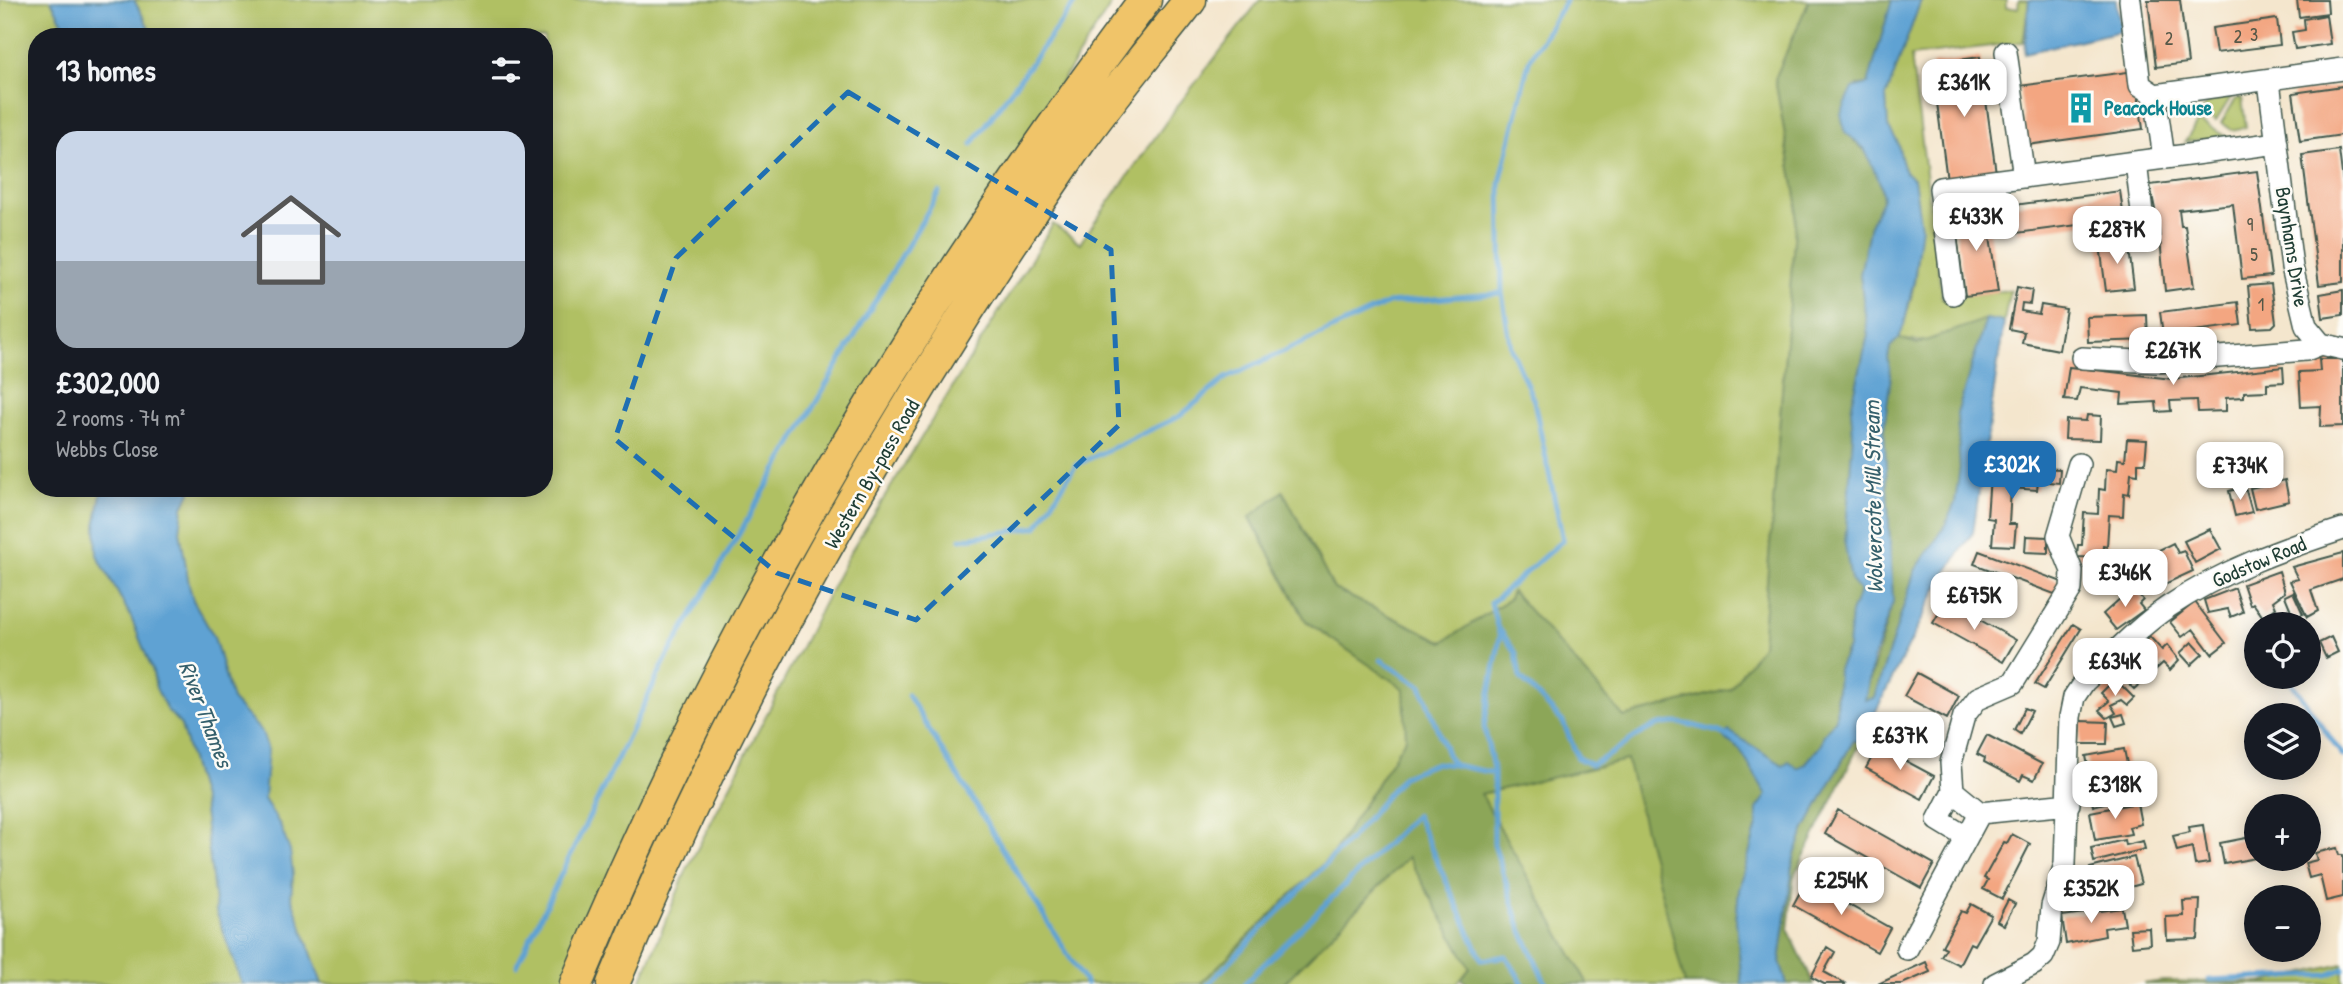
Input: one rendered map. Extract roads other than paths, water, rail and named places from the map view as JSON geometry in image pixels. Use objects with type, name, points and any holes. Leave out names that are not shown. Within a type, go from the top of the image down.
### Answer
[{"type":"highway","name":"Western By-pass Road","points":[[576,984],[665,783],[817,495],[877,391],[1048,129],[1145,0]]},
{"type":"highway","name":"Western By-pass Road","points":[[613,984],[751,688],[860,491],[983,288],[1079,143],[1190,0]]},
{"type":"street","points":[[2130,0],[2140,85],[2155,95],[2269,81],[2277,76],[2343,69]]},
{"type":"street","points":[[2006,52],[2024,177]]},
{"type":"street","name":"Baynhams Drive","points":[[2269,81],[2299,303],[2306,326],[2321,344]]},
{"type":"street","points":[[2155,95],[2164,158]]},
{"type":"street","points":[[1953,294],[1940,188],[2277,143]]},
{"type":"street","points":[[2136,162],[2145,238]]},
{"type":"street","points":[[2082,358],[2157,362],[2306,350],[2321,344],[2343,349]]},
{"type":"street","points":[[1966,837],[1938,820],[1953,791],[1951,763],[1964,716],[1978,698],[2013,683],[2071,589],[2072,571],[2058,536],[2079,464]]},
{"type":"street","name":"Godstow Road","points":[[1994,984],[2034,964],[2043,956],[2049,942],[2052,906],[2065,864],[2069,804],[2066,752],[2070,717],[2074,697],[2084,682],[2165,609],[2191,592],[2276,551],[2343,530]]},
{"type":"street","points":[[1953,791],[1980,813],[2069,804]]},
{"type":"street","points":[[1907,949],[1980,813]]},
{"type":"water","points":[[51,0],[134,0],[149,28],[65,28]]},
{"type":"water","name":"Wolvercote Mill Stream","points":[[1892,0],[1921,0],[1886,97],[1888,127],[1897,141],[1905,172],[1914,179],[1921,227],[1914,280],[1904,325],[1899,338],[1890,347],[1888,358],[1891,375],[1884,428],[1893,601],[1873,660],[1865,700],[1874,698],[1915,571],[1944,528],[1955,503],[1960,468],[1957,414],[1986,319],[2004,322],[1973,532],[1941,581],[1861,741],[1853,741],[1805,829],[1794,857],[1780,961],[1787,984],[1742,984],[1736,920],[1739,890],[1757,826],[1757,809],[1767,795],[1740,750],[1723,737],[1729,731],[1783,765],[1789,761],[1797,768],[1805,764],[1821,745],[1824,734],[1836,719],[1838,669],[1848,648],[1851,613],[1860,591],[1851,580],[1845,545],[1853,434],[1851,409],[1868,335],[1860,275],[1870,225],[1883,198],[1881,185],[1864,148],[1845,132],[1841,114],[1853,88],[1868,84]]},
{"type":"water","points":[[2029,0],[2116,0],[2121,31],[2024,53]]},
{"type":"water","name":"River Thames","points":[[100,497],[188,497],[183,507],[180,531],[193,600],[214,637],[232,700],[262,732],[268,750],[264,799],[280,825],[290,851],[293,875],[291,896],[322,984],[242,984],[216,911],[203,802],[181,725],[167,710],[156,688],[153,672],[130,615],[97,555],[96,522]]},
{"type":"waterway","points":[[972,144],[1077,0]]},
{"type":"waterway","points":[[1502,293],[1500,183],[1529,61],[1566,0]]},
{"type":"waterway","points":[[517,965],[667,657],[939,192]]},
{"type":"waterway","points":[[961,539],[1037,527],[1076,465],[1180,416],[1226,378],[1388,303],[1502,293],[1511,348],[1534,401],[1563,540],[1491,603],[1500,637],[1484,726],[1494,773],[1494,844],[1520,927],[1546,984]]},
{"type":"waterway","points":[[1500,630],[1516,653],[1520,677],[1563,722],[1578,758],[1591,765],[1642,732],[1667,723],[1699,727],[1720,732],[1730,738]]},
{"type":"waterway","points":[[1381,660],[1421,686],[1447,754],[1454,765],[1494,773]]},
{"type":"waterway","points":[[2296,689],[2343,756]]},
{"type":"waterway","points":[[908,695],[1086,984]]},
{"type":"waterway","points":[[1208,984],[1354,835],[1403,776],[1436,763],[1454,765]]},
{"type":"waterway","points":[[1244,984],[1416,815],[1482,960],[1506,956],[1523,984]]},
{"type":"waterway","points":[[2208,980],[2327,975],[2343,969]]},
{"type":"place","name":"Peacock House","points":[[2081,108]]}]
